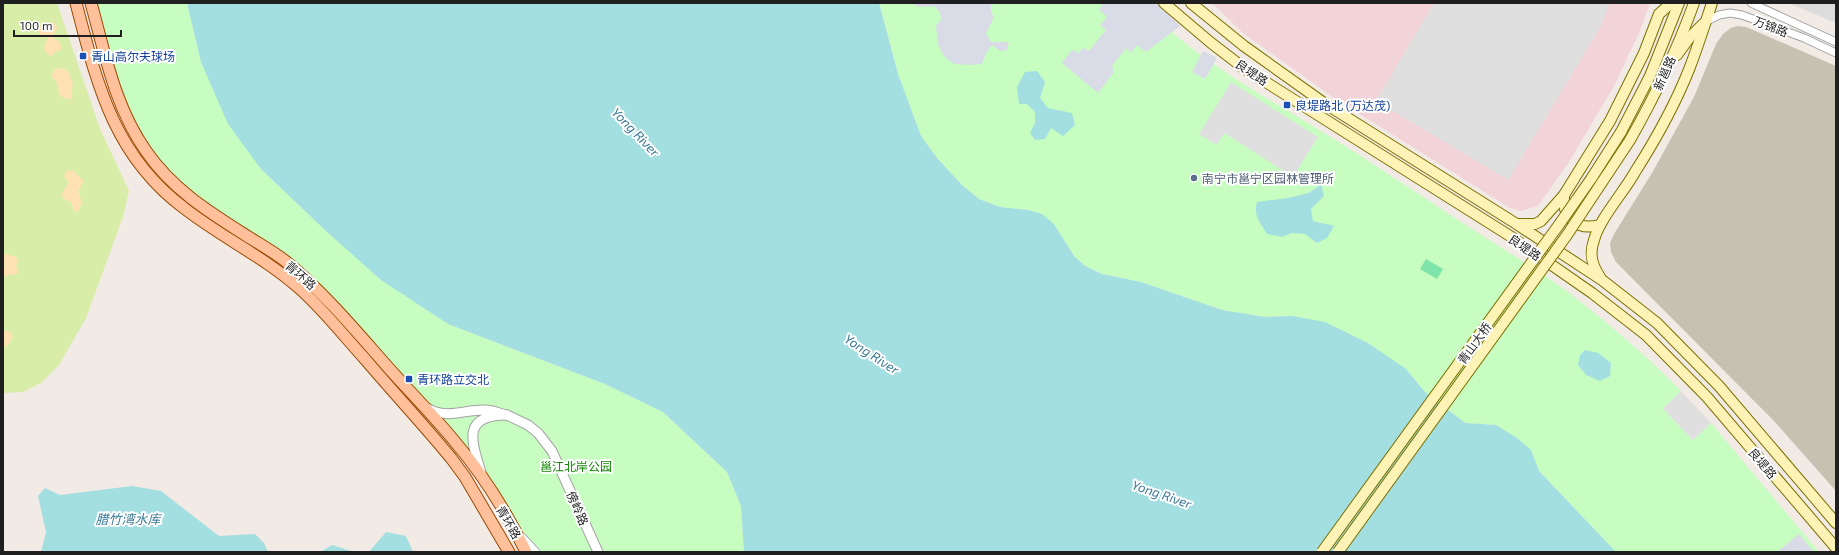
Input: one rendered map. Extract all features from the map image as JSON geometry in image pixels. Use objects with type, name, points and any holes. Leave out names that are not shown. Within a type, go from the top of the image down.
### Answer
[{"type":"main road","name":"青环路","points":[[76,3],[106,105],[118,130],[148,174],[168,196],[183,208],[281,273],[311,300],[416,417],[455,463],[465,477],[509,552]]},
{"type":"main road","name":"青环路","points":[[91,3],[114,87],[124,112],[136,135],[158,167],[169,180],[198,204],[278,255],[302,275],[329,301],[457,444],[482,477],[514,527],[526,552]]},
{"type":"main road","name":"良堤路","points":[[1164,3],[1245,69],[1510,236],[1592,293],[1646,335],[1707,397],[1836,548]]},
{"type":"main road","name":"良堤路","points":[[1191,3],[1244,46],[1324,103],[1515,223],[1602,280],[1657,323],[1719,386],[1836,523]]},
{"type":"main road","points":[[1200,3],[1214,22]]},
{"type":"main road","points":[[1515,223],[1535,224],[1541,222],[1564,195],[1610,121],[1644,52],[1659,14],[1671,3]]},
{"type":"main road","name":"新邕路","points":[[1621,132],[1650,76],[1678,3]]},
{"type":"main road","name":"新邕路","points":[[1630,140],[1650,105],[1694,3]]},
{"type":"main road","points":[[1602,280],[1594,268],[1591,255],[1594,239],[1600,225],[1635,173],[1674,103],[1690,67],[1712,3]]},
{"type":"main road","points":[[1659,14],[1663,34],[1662,48]]},
{"type":"main road","points":[[1667,67],[1690,37],[1705,22]]},
{"type":"main road","name":"青山大桥","points":[[1322,552],[1558,226],[1591,179],[1621,132]]},
{"type":"main road","name":"青山大桥","points":[[1338,552],[1567,235],[1630,140]]},
{"type":"main road","points":[[1564,195],[1563,206],[1565,213],[1573,221],[1583,227],[1591,228],[1600,225]]},
{"type":"main road","points":[[1465,208],[1472,196]]},
{"type":"street","points":[[1659,14],[1662,3]]},
{"type":"street","name":"万锦路","points":[[1751,3],[1836,42]]},
{"type":"street","name":"万锦路","points":[[1705,22],[1719,15],[1730,13],[1742,15],[1804,38],[1836,53]]},
{"type":"street","name":"傍岭路","points":[[421,405],[432,412],[441,414],[456,414],[488,410],[518,419],[538,433],[552,451],[598,552]]},
{"type":"street","points":[[482,477],[472,445],[474,430],[479,423],[489,416],[507,415]]},
{"type":"street","points":[[514,527],[536,552]]},
{"type":"shaded area","points":[[911,3],[996,3],[991,5],[991,12],[994,17],[986,33],[991,42],[1009,42],[1007,50],[1000,51],[992,45],[986,53],[982,64],[954,64],[944,56],[938,45],[936,26],[941,20],[940,13],[934,6],[919,7]]},
{"type":"shaded area","points":[[1103,3],[1157,3],[1180,26],[1146,52],[1137,45],[1131,53],[1126,48],[1112,66],[1114,72],[1098,93],[1062,63],[1072,50],[1078,53],[1083,48],[1089,51],[1106,30],[1100,25],[1107,17],[1099,10]]},
{"type":"shaded area","points":[[1212,3],[1650,3],[1639,33],[1614,86],[1569,162],[1538,206],[1521,211],[1510,208],[1331,96],[1243,33]]},
{"type":"shaded area","points":[[1434,3],[1610,3],[1600,28],[1508,180],[1376,101]]},
{"type":"shaded area","points":[[1788,3],[1836,3],[1836,23]]},
{"type":"shaded area","points":[[1738,26],[1746,27],[1836,66],[1836,491],[1775,422],[1616,262],[1611,252],[1610,243],[1614,234],[1652,173],[1694,97],[1716,44],[1723,34],[1731,28]]},
{"type":"shaded area","points":[[1203,51],[1217,58],[1205,79],[1192,72]]},
{"type":"shaded area","points":[[1231,82],[1318,137],[1293,177],[1224,133],[1217,145],[1199,134]]},
{"type":"shaded area","points":[[1681,391],[1711,423],[1693,440],[1663,409]]},
{"type":"shaded area","points":[[1799,534],[1814,552],[1777,552]]},
{"type":"green space","points":[[3,3],[57,3],[100,129],[129,191],[123,217],[86,318],[59,365],[41,383],[23,392],[3,393]]},
{"type":"green space","name":"邕江北岸公园","points":[[91,3],[187,3],[201,62],[261,169],[327,232],[381,279],[448,324],[605,384],[663,412],[727,472],[741,506],[744,552],[526,552],[482,477],[315,287],[207,211],[136,135]]},
{"type":"green space","points":[[879,3],[1141,3],[1184,42],[1230,76],[1378,167],[1555,282],[1598,315],[1681,391],[1663,409],[1693,440],[1711,423],[1819,552],[1616,552],[1539,471],[1531,450],[1496,425],[1465,423],[1424,391],[1406,369],[1292,316],[1265,317],[1222,310],[1141,282],[1102,274],[1085,266],[1074,256],[1054,224],[1028,210],[1000,207],[979,199],[963,186],[937,158],[921,136],[898,74]]},
{"type":"green space","points":[[1426,259],[1443,269],[1437,279],[1420,269]]},
{"type":"sand","points":[[51,22],[55,23],[57,28],[52,38],[59,41],[62,47],[61,50],[56,51],[52,56],[47,54],[44,48],[48,37],[40,35],[38,31],[40,26]]},
{"type":"sand","points":[[60,68],[68,71],[73,85],[71,92],[73,96],[70,100],[60,96],[57,82],[51,75],[55,69]]},
{"type":"sand","points":[[67,170],[75,171],[84,181],[78,191],[82,203],[78,212],[74,211],[71,202],[62,196],[69,183],[64,176]]},
{"type":"sand","points":[[5,254],[16,257],[18,261],[16,265],[18,268],[17,273],[3,277],[3,267],[5,265],[3,262],[3,255]]},
{"type":"sand","points":[[7,330],[13,336],[3,351],[3,332]]},
{"type":"water","name":"Yong River","points":[[187,3],[879,3],[898,74],[921,136],[937,158],[963,186],[979,199],[1000,207],[1028,210],[1042,214],[1054,224],[1074,256],[1085,266],[1102,274],[1141,282],[1222,310],[1265,317],[1292,316],[1325,322],[1368,343],[1406,369],[1424,391],[1465,423],[1496,425],[1517,438],[1531,450],[1539,471],[1616,552],[744,552],[741,506],[727,472],[663,412],[605,384],[448,324],[381,280],[327,232],[261,169],[228,124],[201,62]]},
{"type":"water","points":[[1037,71],[1045,82],[1040,98],[1048,108],[1072,113],[1075,125],[1063,136],[1051,128],[1045,139],[1035,140],[1030,133],[1035,123],[1035,112],[1027,104],[1019,104],[1017,87],[1025,72]]},
{"type":"water","points":[[1321,184],[1324,196],[1311,209],[1313,221],[1334,226],[1327,238],[1317,243],[1305,234],[1292,233],[1282,237],[1267,234],[1257,215],[1257,202],[1288,198],[1309,193]]},
{"type":"water","points":[[1585,350],[1598,353],[1611,363],[1610,376],[1600,381],[1586,375],[1578,365],[1580,355]]},
{"type":"water","name":"腊竹湾水库","points":[[132,486],[161,491],[219,536],[255,534],[264,543],[268,552],[41,552],[46,532],[38,496],[45,488],[60,495]]},
{"type":"water","points":[[386,532],[406,536],[413,552],[369,552]]},
{"type":"water","points":[[332,545],[354,552],[320,552]]},
{"type":"place","name":"青山高尔夫球场","points":[[83,56]]},
{"type":"place","name":"良堤路北 (万达茂)","points":[[1287,105]]},
{"type":"place","name":"南宁市邕宁区园林管理所","points":[[1194,178]]},
{"type":"place","name":"青环路立交北","points":[[409,379]]}]
